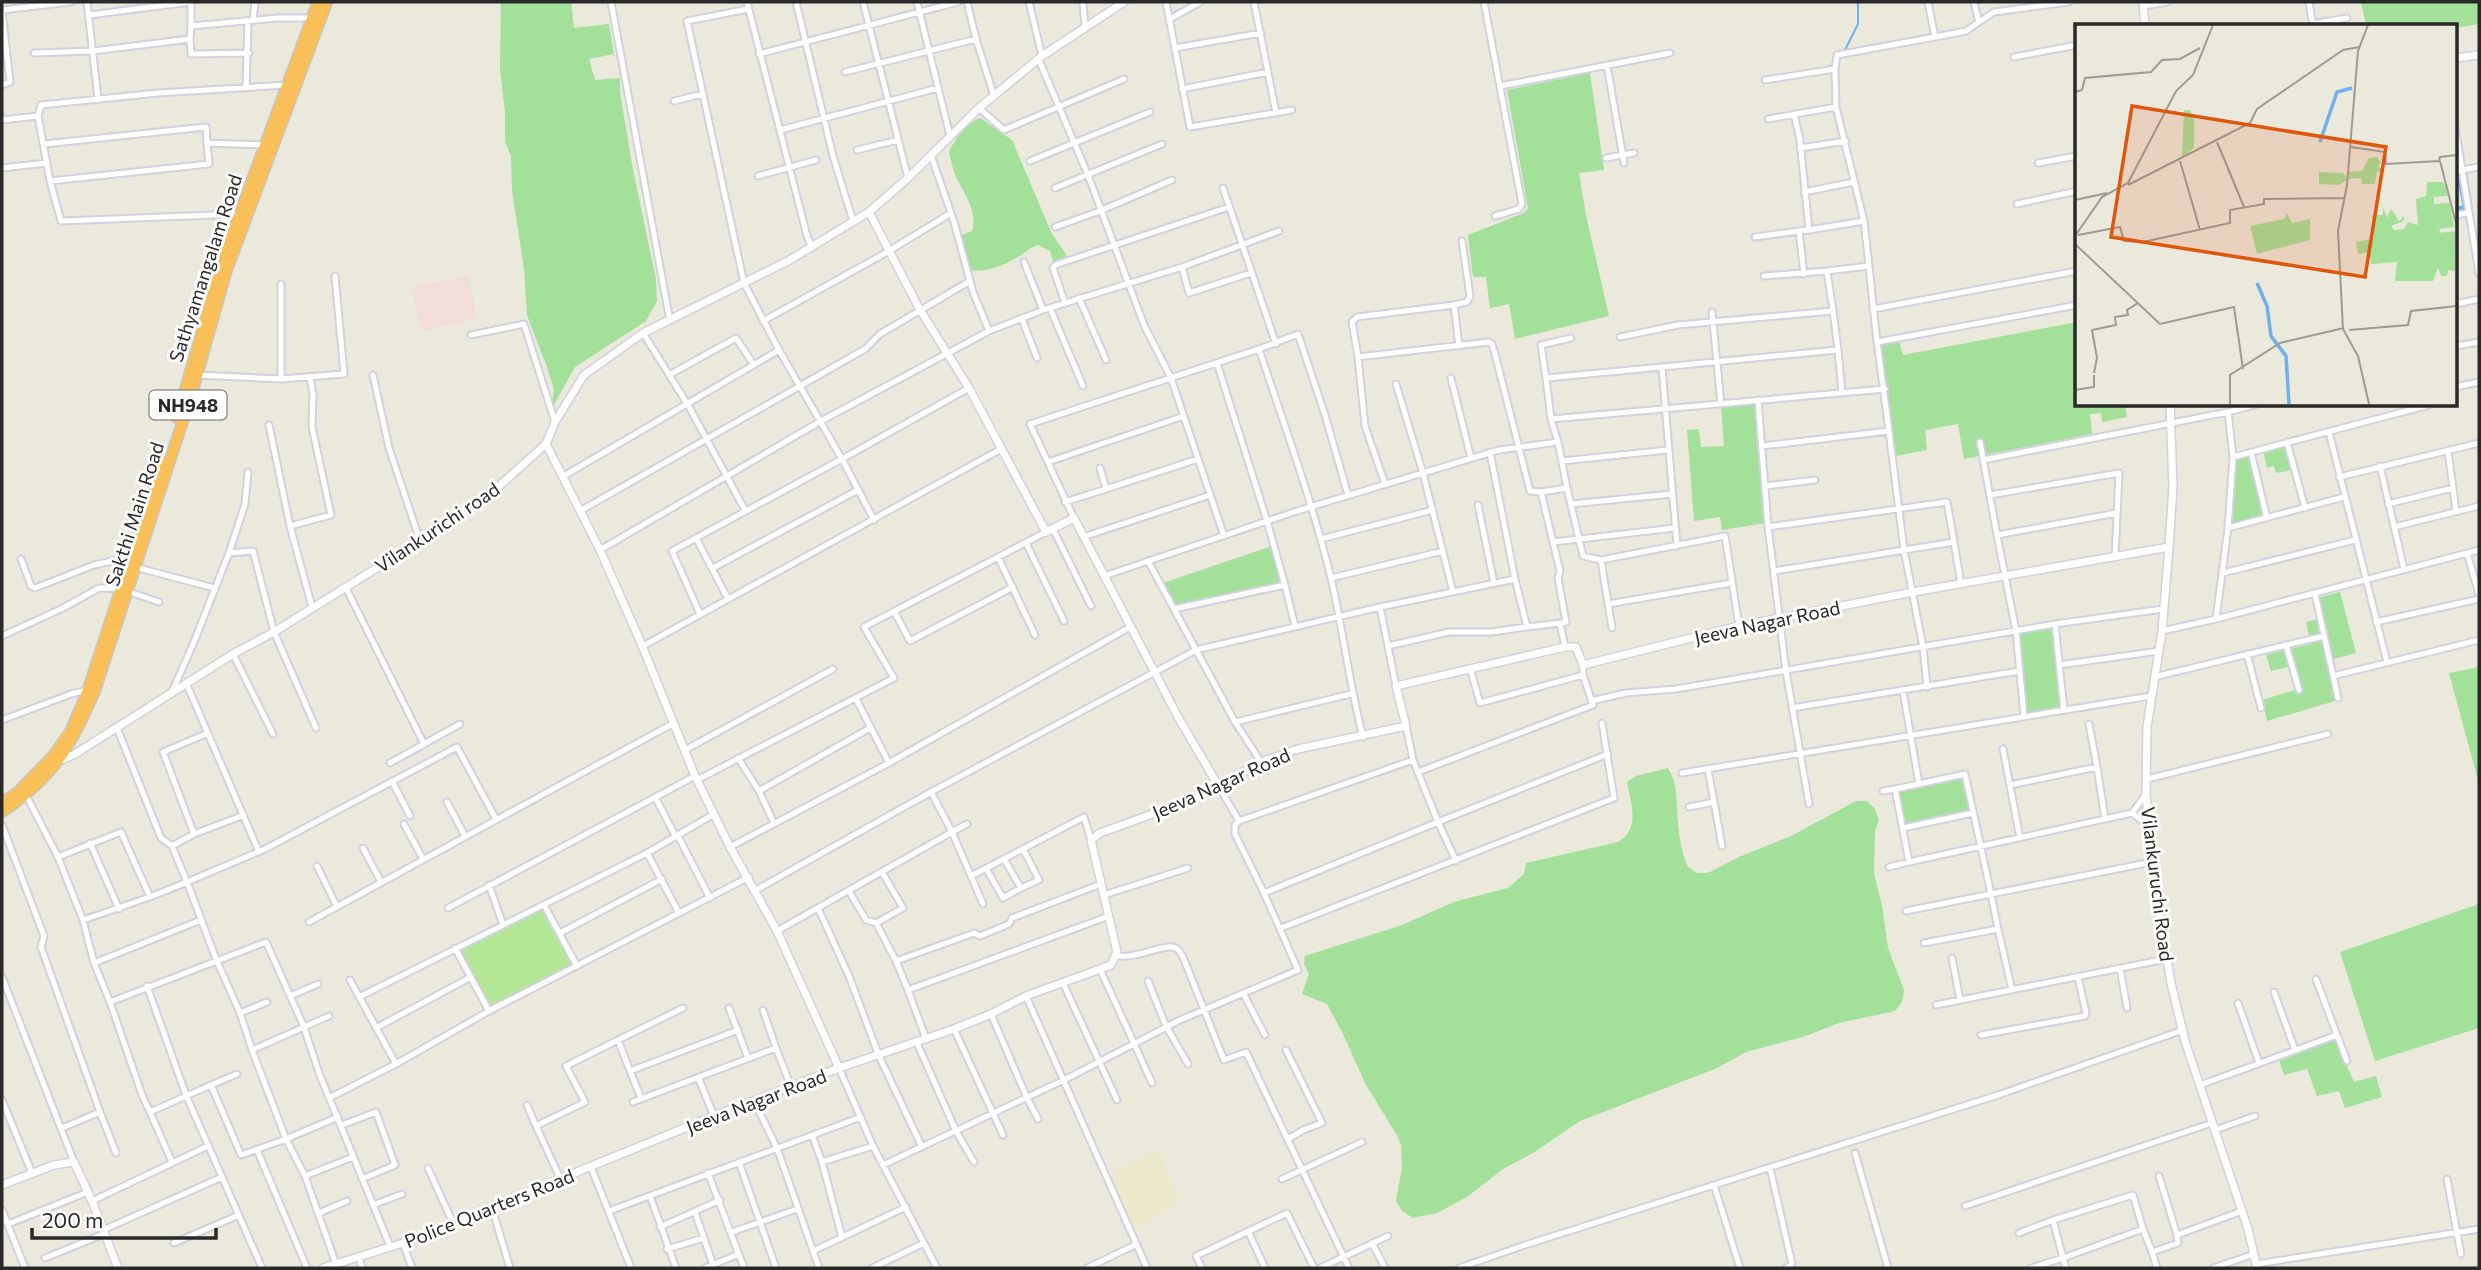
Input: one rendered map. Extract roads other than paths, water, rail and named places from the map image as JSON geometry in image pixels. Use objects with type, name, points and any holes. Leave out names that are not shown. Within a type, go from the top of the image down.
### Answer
[{"type":"highway","name":"Sathyamangalam Road","points":[[2,803],[57,757],[88,690],[124,590],[130,557],[175,425],[222,262],[318,2]]},
{"type":"highway","name":"Sakthi Main Road","points":[[2,812],[26,795],[77,733],[95,690],[124,590],[135,567],[234,250],[327,2]]},
{"type":"street","points":[[2,85],[10,82],[2,10],[71,2]]},
{"type":"street","points":[[87,2],[98,99]]},
{"type":"street","points":[[89,15],[191,2],[191,54],[249,52]]},
{"type":"street","points":[[246,87],[255,2]]},
{"type":"street","points":[[611,2],[670,321]]},
{"type":"street","points":[[796,2],[833,156],[853,221]]},
{"type":"street","points":[[863,2],[908,177]]},
{"type":"street","points":[[917,2],[950,136]]},
{"type":"street","points":[[759,54],[958,2]]},
{"type":"street","points":[[967,2],[994,96]]},
{"type":"street","points":[[1029,2],[1040,58],[1088,175],[1144,325],[1171,377],[1224,536]]},
{"type":"street","points":[[1083,2],[1085,27]]},
{"type":"street","points":[[1166,2],[1188,122],[1192,128],[1292,110]]},
{"type":"street","points":[[1170,19],[1200,2]]},
{"type":"street","points":[[1254,2],[1276,113]]},
{"type":"street","points":[[1484,2],[1522,204],[1519,209],[1495,216]]},
{"type":"street","points":[[1928,2],[1934,37]]},
{"type":"street","points":[[1974,2],[1979,22]]},
{"type":"street","points":[[1927,687],[1923,647],[1904,550],[1864,221],[1836,107],[1837,55],[1966,31],[1994,12],[2069,2]]},
{"type":"street","points":[[2145,24],[2143,4],[2168,2]]},
{"type":"street","points":[[2309,2],[2312,24]]},
{"type":"street","name":"Vilankurichi road","points":[[57,757],[75,754],[233,654],[274,632],[420,541],[499,486],[546,444],[555,422],[584,375],[643,333],[789,261],[869,212],[979,108],[1040,58],[1121,3]]},
{"type":"street","points":[[812,248],[747,5],[687,22],[744,283],[874,520]]},
{"type":"street","points":[[191,26],[313,18]]},
{"type":"street","points":[[2317,24],[2347,18]]},
{"type":"street","points":[[1175,48],[1261,33]]},
{"type":"street","points":[[33,53],[93,51],[190,38]]},
{"type":"street","points":[[845,72],[976,39]]},
{"type":"street","points":[[2014,57],[2075,46]]},
{"type":"street","points":[[1500,86],[1670,53]]},
{"type":"street","points":[[2456,58],[2478,54]]},
{"type":"street","points":[[1607,65],[1624,163]]},
{"type":"street","points":[[1765,80],[1835,69]]},
{"type":"street","points":[[1182,89],[1268,72]]},
{"type":"street","points":[[979,108],[1004,130],[1124,79]]},
{"type":"street","points":[[239,214],[61,221],[38,116],[41,106],[98,99],[288,85]]},
{"type":"street","points":[[780,131],[938,88]]},
{"type":"street","points":[[674,101],[704,94]]},
{"type":"street","points":[[1768,119],[1836,107]]},
{"type":"street","points":[[1030,161],[1150,112]]},
{"type":"street","points":[[1794,114],[1809,230]]},
{"type":"street","points":[[2,119],[38,116]]},
{"type":"street","points":[[44,144],[206,127],[209,164],[50,180]]},
{"type":"street","points":[[2456,138],[2459,170],[2479,273]]},
{"type":"street","points":[[857,150],[898,140]]},
{"type":"street","points":[[1800,148],[1846,141]]},
{"type":"street","points":[[207,143],[265,145]]},
{"type":"street","points":[[1055,188],[1162,144]]},
{"type":"street","points":[[1605,158],[1634,153]]},
{"type":"street","points":[[931,155],[951,212],[970,281],[989,331]]},
{"type":"street","points":[[2038,163],[2075,156]]},
{"type":"street","points":[[758,176],[816,160]]},
{"type":"street","points":[[2,168],[47,163]]},
{"type":"street","points":[[2459,170],[2479,165]]},
{"type":"street","points":[[1055,227],[1172,180]]},
{"type":"street","points":[[1804,191],[1854,181]]},
{"type":"street","points":[[1223,188],[1276,344]]},
{"type":"street","points":[[2017,204],[2075,191]]},
{"type":"street","points":[[1065,303],[1053,268],[1061,262],[1228,207]]},
{"type":"street","points":[[869,212],[920,310],[969,388],[1091,606]]},
{"type":"street","points":[[763,321],[889,251],[951,212]]},
{"type":"street","points":[[2456,214],[2469,212]]},
{"type":"street","points":[[1755,237],[1864,221]]},
{"type":"street","points":[[600,550],[821,421],[989,331],[1079,298],[1182,267],[1279,231]]},
{"type":"street","points":[[1799,231],[1804,274]]},
{"type":"street","points":[[1385,484],[1365,426],[1352,322],[1357,317],[1466,302],[1470,296],[1462,241]]},
{"type":"street","points":[[1024,262],[1083,386]]},
{"type":"street","points":[[1764,276],[1869,266]]},
{"type":"street","points":[[1182,267],[1189,293],[1251,274]]},
{"type":"street","points":[[1827,271],[1842,393]]},
{"type":"street","points":[[1873,309],[2075,271]]},
{"type":"street","points":[[197,375],[281,379],[344,374],[335,276]]},
{"type":"street","points":[[580,511],[865,349],[880,334],[970,281]]},
{"type":"street","points":[[281,284],[281,379]]},
{"type":"street","points":[[1079,298],[1106,360]]},
{"type":"street","points":[[2456,304],[2479,299]]},
{"type":"street","points":[[1454,305],[1459,346]]},
{"type":"street","points":[[1877,342],[2075,305]]},
{"type":"street","points":[[1620,337],[1678,324],[1833,311]]},
{"type":"street","points":[[1712,312],[1721,404]]},
{"type":"street","points":[[1022,319],[1037,358]]},
{"type":"street","points":[[471,335],[524,324],[555,422]]},
{"type":"street","points":[[643,333],[688,405],[745,510]]},
{"type":"street","points":[[1239,821],[1130,627],[1065,502],[1030,424],[1276,344],[1298,334],[1348,495]]},
{"type":"street","points":[[669,375],[737,338],[754,365]]},
{"type":"street","points":[[1571,338],[1541,345],[1551,419],[1559,442],[1583,556],[1601,560],[1725,536],[1739,626]]},
{"type":"street","points":[[1358,357],[1489,342],[1492,344],[1530,491],[1567,488]]},
{"type":"street","points":[[2456,346],[2479,342]]},
{"type":"street","points":[[1259,349],[1321,539],[1339,617],[1351,694],[1363,737]]},
{"type":"street","points":[[1546,378],[1838,350]]},
{"type":"street","points":[[562,477],[779,351]]},
{"type":"street","points":[[1217,363],[1267,521],[1295,626]]},
{"type":"street","points":[[1662,367],[1677,546]]},
{"type":"street","points":[[373,375],[389,448],[420,541]]},
{"type":"street","points":[[290,526],[331,514],[312,427],[313,394],[310,377]]},
{"type":"street","points":[[1451,378],[1471,458]]},
{"type":"street","points":[[2456,387],[2479,382]]},
{"type":"street","points":[[1396,384],[1423,472],[1452,592]]},
{"type":"street","points":[[700,614],[672,551],[969,388]]},
{"type":"street","points":[[1551,419],[1885,389]]},
{"type":"street","points":[[1758,400],[1768,527],[1786,671],[1809,804]]},
{"type":"street","name":"Vilankuruchi Road","points":[[2170,406],[2173,487],[2169,547],[2162,631],[2147,727],[2146,794],[2152,862],[2166,959],[2183,1030],[2242,1211],[2256,1266]]},
{"type":"street","points":[[1983,460],[2246,406]]},
{"type":"street","points":[[2401,406],[2403,413]]},
{"type":"street","points":[[2233,457],[2426,406]]},
{"type":"street","points":[[2216,619],[2228,528],[2233,457],[2229,409]]},
{"type":"street","points":[[1048,462],[1184,416]]},
{"type":"street","points":[[269,425],[290,526],[312,607]]},
{"type":"street","points":[[1762,446],[1889,431]]},
{"type":"street","points":[[2329,432],[2387,662]]},
{"type":"street","points":[[1104,576],[1312,506],[1490,452],[1559,442]]},
{"type":"street","points":[[1980,442],[2016,631],[2024,717]]},
{"type":"street","points":[[2287,442],[2305,508]]},
{"type":"street","points":[[2339,477],[2479,443]]},
{"type":"street","points":[[546,444],[600,550],[643,646],[696,778],[730,847],[777,931],[873,1146],[937,1268]]},
{"type":"street","points":[[643,646],[1001,449]]},
{"type":"street","points":[[1562,461],[1668,450]]},
{"type":"street","points":[[2448,451],[2456,512]]},
{"type":"street","points":[[1490,452],[1527,627]]},
{"type":"street","points":[[2251,452],[2267,518]]},
{"type":"street","points":[[1065,502],[1198,459]]},
{"type":"street","points":[[2380,466],[2404,569]]},
{"type":"street","points":[[1100,468],[1105,489]]},
{"type":"street","points":[[170,695],[229,553],[246,503],[248,472]]},
{"type":"street","points":[[1990,495],[2119,473],[2115,557]]},
{"type":"street","points":[[1765,486],[1815,480]]},
{"type":"street","points":[[2388,504],[2453,488]]},
{"type":"street","points":[[713,568],[858,490]]},
{"type":"street","points":[[1388,646],[1449,632],[1491,632],[1566,622],[1558,578],[1560,571],[1541,492]]},
{"type":"street","points":[[1571,504],[1672,494]]},
{"type":"street","points":[[1083,537],[1210,495]]},
{"type":"street","points":[[2228,528],[2344,497]]},
{"type":"street","points":[[1768,527],[1947,502],[1961,583]]},
{"type":"street","points":[[1478,505],[1494,583]]},
{"type":"street","points":[[2394,527],[2479,506]]},
{"type":"street","points":[[1321,539],[1433,510]]},
{"type":"street","points":[[1997,535],[2117,513]]},
{"type":"street","points":[[447,908],[655,797],[894,678],[864,627],[1074,518]]},
{"type":"street","points":[[1553,542],[1675,528]]},
{"type":"street","points":[[696,538],[728,599]]},
{"type":"street","points":[[2223,573],[2355,540]]},
{"type":"street","points":[[1774,571],[1954,542]]},
{"type":"street","points":[[1026,543],[1064,621]]},
{"type":"street","name":"Jeeva Nagar Road","points":[[1583,665],[1739,626],[1961,583],[2169,547]]},
{"type":"street","points":[[2162,631],[2479,550]]},
{"type":"street","points":[[229,553],[253,551],[274,632],[316,728]]},
{"type":"street","points":[[1331,578],[1443,551]]},
{"type":"street","points":[[2376,622],[2479,597],[2468,553]]},
{"type":"street","points":[[21,559],[31,586],[35,588],[94,565],[130,557]]},
{"type":"street","points":[[998,557],[1035,635]]},
{"type":"street","points":[[1601,560],[1612,628]]},
{"type":"street","points":[[1148,561],[1235,722],[1261,762]]},
{"type":"street","points":[[135,567],[214,588]]},
{"type":"street","points":[[756,890],[1196,650],[1380,607],[1516,579]]},
{"type":"street","points":[[1608,604],[1731,583]]},
{"type":"street","points":[[1174,609],[1285,585]]},
{"type":"street","points":[[346,587],[424,744]]},
{"type":"street","points":[[894,611],[910,641],[1013,587]]},
{"type":"street","points":[[2,636],[99,588],[124,590],[159,602]]},
{"type":"street","points":[[2315,594],[2338,698]]},
{"type":"street","points":[[1380,607],[1413,760],[1456,861]]},
{"type":"street","points":[[1591,701],[1626,693],[1676,689],[1786,671],[2055,624],[2163,609]]},
{"type":"street","points":[[1560,623],[1565,647]]},
{"type":"street","points":[[2055,624],[2064,710]]},
{"type":"street","points":[[730,847],[890,762],[1130,627]]},
{"type":"street","points":[[2153,677],[2324,636]]},
{"type":"street","points":[[2333,676],[2479,640]]},
{"type":"street","points":[[2286,645],[2299,691]]},
{"type":"street","points":[[1396,686],[1565,647],[1576,647],[1583,665],[1583,675],[1593,705],[1418,772]]},
{"type":"street","points":[[2059,664],[2159,651]]},
{"type":"street","points":[[233,654],[273,734]]},
{"type":"street","points":[[2246,654],[2261,708]]},
{"type":"street","points":[[1471,668],[1480,703],[1583,675]]},
{"type":"street","points":[[685,750],[833,669]]},
{"type":"street","points":[[1792,708],[2019,671]]},
{"type":"street","points":[[187,685],[259,852]]},
{"type":"street","points":[[2,720],[88,690]]},
{"type":"street","points":[[1903,691],[1919,784]]},
{"type":"street","points":[[1235,722],[1351,694]]},
{"type":"street","points":[[1682,773],[2151,696]]},
{"type":"street","points":[[856,699],[890,762]]},
{"type":"street","points":[[390,763],[460,723]]},
{"type":"street","points":[[309,922],[674,723]]},
{"type":"street","points":[[1281,928],[1614,798],[1602,723]]},
{"type":"street","points":[[2090,724],[2105,819]]},
{"type":"street","name":"Jeeva Nagar Road","points":[[1091,840],[1100,833],[1199,797],[1261,762],[1298,749],[1406,726]]},
{"type":"street","points":[[117,728],[161,838],[173,846],[216,959],[240,1013],[286,1139],[305,1176],[336,1264]]},
{"type":"street","points":[[759,791],[870,729]]},
{"type":"street","points":[[194,834],[163,752],[208,733]]},
{"type":"street","points":[[2147,779],[2328,734]]},
{"type":"street","points":[[83,920],[119,909],[259,852],[457,747],[496,819]]},
{"type":"street","points":[[2003,749],[2020,838]]},
{"type":"street","points":[[1264,893],[1608,754]]},
{"type":"street","points":[[738,758],[759,791],[774,823]]},
{"type":"street","points":[[883,1165],[1064,1080],[1166,1026],[1298,970],[1281,928],[1235,834],[1235,825],[1239,821],[1413,760]]},
{"type":"street","points":[[2010,786],[2097,767]]},
{"type":"street","points":[[1708,769],[1722,846]]},
{"type":"street","points":[[1883,792],[1965,774],[2012,990]]},
{"type":"street","points":[[392,781],[410,816]]},
{"type":"street","points":[[1895,789],[1909,862]]},
{"type":"street","points":[[932,792],[983,904]]},
{"type":"street","points":[[1889,867],[2132,813],[2146,794]]},
{"type":"street","points":[[26,795],[58,857],[83,920],[94,963],[142,1096],[173,1162]]},
{"type":"street","points":[[655,797],[710,898]]},
{"type":"street","points":[[447,802],[466,836]]},
{"type":"street","points":[[1689,807],[1714,803]]},
{"type":"street","points":[[1903,828],[1973,813]]},
{"type":"street","points":[[2132,813],[2149,826]]},
{"type":"street","points":[[173,846],[194,834],[244,814]]},
{"type":"street","points":[[359,998],[648,853],[714,814]]},
{"type":"street","points":[[971,876],[1084,817],[1109,916],[1117,952],[1115,955],[1133,957],[1169,947],[1177,948],[1184,957],[1224,1060],[1246,1052],[1349,1268]]},
{"type":"street","points":[[404,824],[423,859]]},
{"type":"street","points":[[777,931],[967,824]]},
{"type":"street","points":[[2,825],[44,936],[41,947],[116,1153]]},
{"type":"street","points":[[58,857],[121,832],[150,897]]},
{"type":"street","points":[[90,843],[119,909]]},
{"type":"street","points":[[363,848],[381,882]]},
{"type":"street","points":[[987,870],[1003,898],[1039,880],[1023,849]]},
{"type":"street","points":[[648,853],[679,913]]},
{"type":"street","points":[[1004,859],[1021,888]]},
{"type":"street","points":[[1906,911],[2152,862]]},
{"type":"street","points":[[317,866],[337,907]]},
{"type":"street","points":[[1104,895],[1188,869]]},
{"type":"street","points":[[849,891],[866,920],[876,922],[903,908],[882,872]]},
{"type":"street","points":[[331,1097],[489,1011],[749,877]]},
{"type":"street","points":[[560,933],[662,879]]},
{"type":"street","points":[[896,961],[974,933],[980,936],[1009,924],[1012,918],[1101,884]]},
{"type":"street","points":[[489,885],[503,925]]},
{"type":"street","points":[[544,905],[577,966]]},
{"type":"street","points":[[818,908],[844,965],[879,1056],[922,1147]]},
{"type":"street","points":[[908,990],[1109,916]]},
{"type":"street","points":[[94,963],[201,920]]},
{"type":"street","points":[[876,922],[896,961],[926,1039]]},
{"type":"street","points":[[1924,943],[1998,929]]},
{"type":"street","points":[[110,1002],[266,942],[304,1027],[319,1073],[390,1246]]},
{"type":"street","points":[[455,948],[489,1011]]},
{"type":"street","name":"Jeeva Nagar Road","points":[[591,1167],[839,1068],[954,1029],[1026,996],[1111,965],[1115,955]]},
{"type":"street","points":[[1952,958],[1960,1000]]},
{"type":"street","points":[[1936,1005],[2166,959]]},
{"type":"street","points":[[2120,968],[2127,1008]]},
{"type":"street","points":[[1100,969],[1152,1083]]},
{"type":"street","points":[[2,977],[118,1268]]},
{"type":"street","points":[[376,1028],[471,977]]},
{"type":"street","points":[[1981,1035],[2085,1016],[2078,977]]},
{"type":"street","points":[[2316,979],[2347,1060]]},
{"type":"street","points":[[350,980],[396,1064]]},
{"type":"street","points":[[1148,981],[1166,1026],[1188,1064]]},
{"type":"street","points":[[1063,983],[1117,1100]]},
{"type":"street","points":[[290,996],[318,984]]},
{"type":"street","points":[[147,986],[186,1095],[262,1268]]},
{"type":"street","points":[[2274,992],[2295,1050]]},
{"type":"street","points":[[1244,993],[1265,1035]]},
{"type":"street","points":[[1026,996],[1147,1268]]},
{"type":"street","points":[[240,1013],[267,1002]]},
{"type":"street","points":[[2238,1003],[2259,1063]]},
{"type":"street","points":[[536,1126],[585,1102],[566,1066],[683,1008]]},
{"type":"street","points":[[729,1008],[748,1058]]},
{"type":"street","points":[[763,1010],[791,1087]]},
{"type":"street","points":[[991,1014],[1038,1119]]},
{"type":"street","points":[[252,1050],[329,1016]]},
{"type":"street","points":[[954,1029],[1003,1135]]},
{"type":"street","points":[[630,1071],[738,1030]]},
{"type":"street","points":[[1459,1268],[1998,1095],[2183,1030]]},
{"type":"street","points":[[2200,1085],[2337,1035]]},
{"type":"street","points":[[618,1040],[641,1098]]},
{"type":"street","points":[[917,1043],[956,1131],[974,1162]]},
{"type":"street","points":[[633,1101],[776,1048]]},
{"type":"street","points":[[1286,1050],[1322,1123],[1288,1139]]},
{"type":"street","points":[[150,1112],[237,1074]]},
{"type":"street","points":[[698,1077],[714,1116]]},
{"type":"street","points":[[211,1085],[241,1155],[338,1117]]},
{"type":"street","points":[[2,1100],[32,1173]]},
{"type":"street","points":[[754,1101],[777,1148],[819,1268]]},
{"type":"street","points":[[527,1105],[561,1180]]},
{"type":"street","points":[[62,1128],[100,1112]]},
{"type":"street","points":[[342,1125],[376,1112],[395,1165],[362,1179]]},
{"type":"street","points":[[609,1211],[861,1116]]},
{"type":"street","points":[[1965,1206],[2213,1126],[2255,1116]]},
{"type":"street","points":[[811,1135],[822,1162],[842,1237]]},
{"type":"street","points":[[1282,1179],[1362,1142]]},
{"type":"street","points":[[92,1201],[208,1146]]},
{"type":"street","points":[[822,1162],[873,1146]]},
{"type":"street","points":[[257,1150],[307,1268]]},
{"type":"street","points":[[1855,1153],[1888,1268]]},
{"type":"street","points":[[305,1176],[353,1157]]},
{"type":"street","points":[[2,1185],[32,1173],[74,1162]]},
{"type":"street","points":[[739,1162],[776,1268]]},
{"type":"street","name":"Police Quarters Road","points":[[323,1268],[403,1243],[591,1167],[631,1268]]},
{"type":"street","points":[[428,1168],[453,1223]]},
{"type":"street","points":[[1770,1168],[1792,1264],[1786,1268]]},
{"type":"street","points":[[708,1173],[744,1268]]},
{"type":"street","points":[[2152,1252],[2178,1243],[2159,1176]]},
{"type":"street","points":[[45,1258],[222,1177]]},
{"type":"street","points":[[2447,1179],[2461,1254]]},
{"type":"street","points":[[1714,1185],[1740,1268]]},
{"type":"street","points":[[8,1224],[88,1192]]},
{"type":"street","points":[[373,1205],[402,1194]]},
{"type":"street","points":[[2019,1233],[2133,1195],[2157,1268]]},
{"type":"street","points":[[650,1196],[676,1268]]},
{"type":"street","points":[[660,1227],[720,1200]]},
{"type":"street","points":[[318,1213],[347,1201]]},
{"type":"street","points":[[813,1251],[906,1207]]},
{"type":"street","points":[[492,1208],[510,1268]]},
{"type":"street","points":[[732,1233],[797,1209]]},
{"type":"street","points":[[2,1210],[25,1268]]},
{"type":"street","points":[[2177,1235],[2242,1211]]},
{"type":"street","points":[[695,1212],[713,1265]]},
{"type":"street","points":[[1202,1268],[1196,1256],[1287,1213],[1314,1268]]},
{"type":"street","points":[[174,1242],[239,1215]]},
{"type":"street","points":[[2053,1220],[2066,1268]]},
{"type":"street","points":[[2031,1268],[2143,1229]]},
{"type":"street","points":[[2256,1266],[2479,1229]]},
{"type":"street","points":[[1248,1231],[1265,1268]]},
{"type":"street","points":[[1320,1268],[1388,1236]]},
{"type":"street","points":[[667,1249],[704,1238]]},
{"type":"street","points":[[403,1243],[412,1268]]},
{"type":"street","points":[[872,1268],[924,1243]]},
{"type":"street","points":[[1372,1243],[1385,1268]]},
{"type":"street","points":[[1087,1268],[1099,1266],[1137,1244]]},
{"type":"street","points":[[705,1268],[739,1254]]},
{"type":"street","points":[[2213,1268],[2254,1254]]},
{"type":"street","points":[[359,1257],[362,1268]]},
{"type":"waterway","points":[[1845,50],[1858,24],[1858,2]]},
{"type":"waterway","points":[[2456,173],[2459,172],[2466,208],[2456,210]]},
{"type":"waterway","points":[[2466,172],[2479,255]]}]
